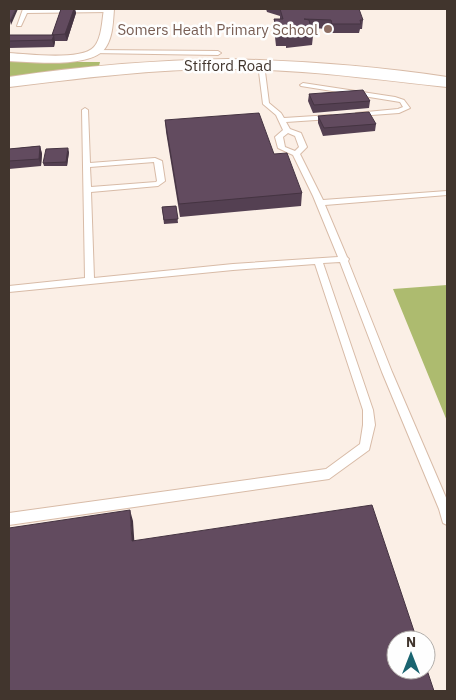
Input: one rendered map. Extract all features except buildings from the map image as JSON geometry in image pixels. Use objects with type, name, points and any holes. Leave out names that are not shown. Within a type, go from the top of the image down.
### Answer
[{"type":"main road","name":"Stifford Road","points":[[9,82],[115,68],[205,63],[344,68],[447,82]]},
{"type":"street","points":[[9,57],[76,56],[97,48],[109,10]]},
{"type":"lane","points":[[19,25],[26,10],[109,10]]},
{"type":"lane","points":[[97,48],[218,53]]},
{"type":"lane","points":[[261,64],[266,104],[283,120],[287,130],[298,136],[303,146],[296,154]]},
{"type":"lane","points":[[303,85],[395,99],[402,101],[407,108],[399,111],[351,115]]},
{"type":"lane","points":[[85,110],[90,282]]},
{"type":"lane","points":[[283,120],[341,116]]},
{"type":"lane","points":[[287,130],[279,137],[282,148],[296,154],[345,259],[390,379],[445,509],[447,519]]},
{"type":"lane","points":[[87,165],[155,160],[158,161],[161,181],[158,184],[88,190]]},
{"type":"lane","points":[[320,203],[447,193]]},
{"type":"lane","points":[[9,289],[233,267],[345,259]]},
{"type":"lane","points":[[9,519],[328,474],[365,447],[369,425],[368,410],[318,262]]},
{"type":"green space","points":[[9,62],[100,62],[99,66],[9,78]]},
{"type":"green space","points":[[447,285],[447,421],[393,289]]},
{"type":"place","name":"Somers Heath Primary School","points":[[328,29]]}]
